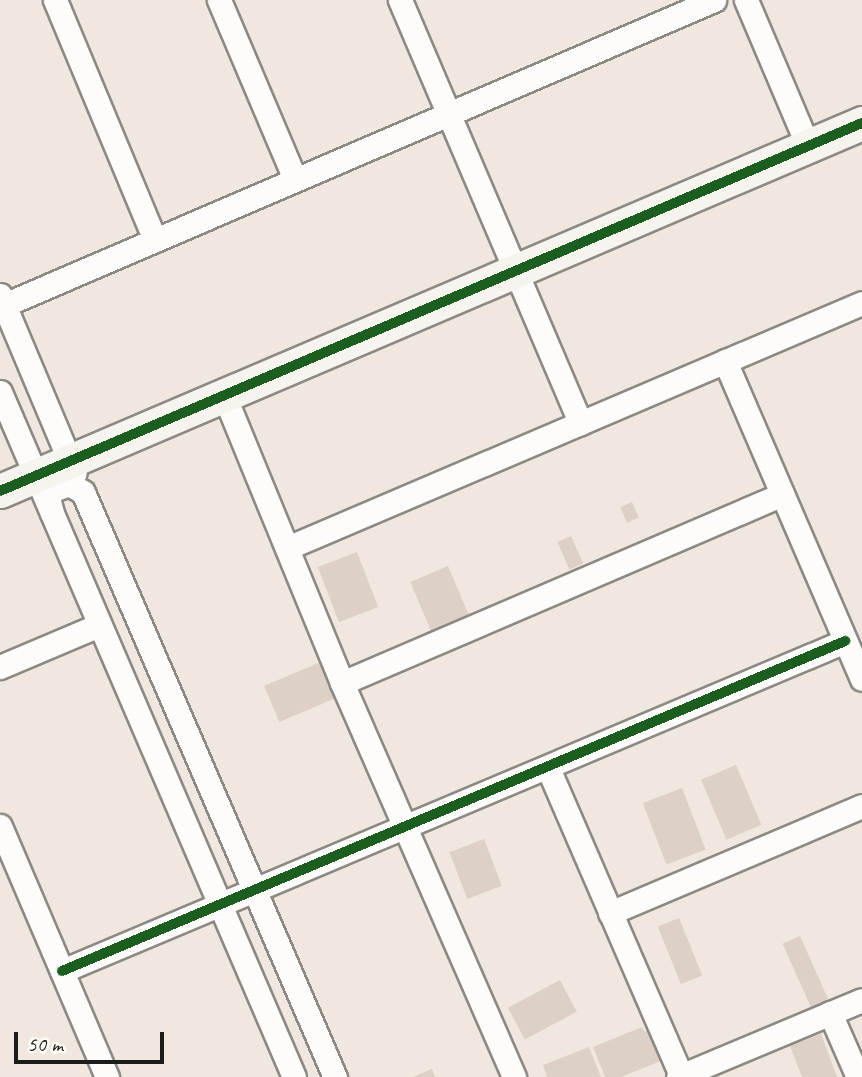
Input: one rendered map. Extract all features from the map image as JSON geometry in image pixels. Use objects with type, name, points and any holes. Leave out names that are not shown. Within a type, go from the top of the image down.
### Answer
[{"type":"street","points":[[55,0],[155,240]]},
{"type":"street","points":[[219,0],[295,179]]},
{"type":"street","points":[[400,0],[580,423]]},
{"type":"street","points":[[294,1077],[52,514],[54,473],[2,300],[155,240],[714,0]]},
{"type":"street","points":[[746,0],[808,146]]},
{"type":"street","points":[[0,491],[54,473],[224,395],[862,123]]},
{"type":"street","points":[[286,548],[862,303]]},
{"type":"street","points":[[725,361],[862,679]]},
{"type":"street","points":[[0,391],[54,473],[83,492],[335,1077]]},
{"type":"street","points":[[224,395],[342,683],[514,1077]]},
{"type":"street","points":[[342,683],[782,494]]},
{"type":"street","points":[[0,667],[99,625]]},
{"type":"street","points":[[62,971],[845,641]]},
{"type":"street","points":[[548,768],[679,1076],[862,1000]]},
{"type":"street","points":[[610,913],[862,806]]},
{"type":"street","points":[[0,826],[107,1077]]},
{"type":"street","points":[[830,1013],[858,1077]]},
{"type":"building","points":[[632,502],[639,518],[627,523],[620,507]]},
{"type":"building","points":[[571,536],[583,563],[569,570],[557,542]]},
{"type":"building","points":[[357,552],[378,607],[339,622],[318,567]]},
{"type":"building","points":[[448,566],[473,626],[436,642],[410,582]]},
{"type":"building","points":[[323,661],[338,697],[279,722],[264,686]]},
{"type":"building","points":[[736,765],[761,825],[726,840],[701,780]]},
{"type":"building","points":[[682,788],[706,850],[666,865],[643,803]]},
{"type":"building","points":[[484,839],[502,886],[467,899],[449,852]]},
{"type":"building","points":[[679,918],[702,975],[681,984],[658,927]]},
{"type":"building","points":[[800,936],[828,1000],[811,1008],[783,944]]},
{"type":"building","points":[[560,980],[577,1012],[525,1039],[508,1008]]},
{"type":"building","points":[[642,1027],[644,1032],[649,1030],[661,1061],[621,1077],[605,1077],[593,1047]]},
{"type":"building","points":[[821,1034],[837,1077],[802,1077],[790,1046]]},
{"type":"building","points":[[589,1047],[601,1077],[547,1077],[543,1065]]},
{"type":"building","points":[[432,1069],[435,1077],[413,1077]]},
{"type":"cycle path","points":[[0,491],[862,123]]},
{"type":"cycle path","points":[[62,971],[845,641]]}]
